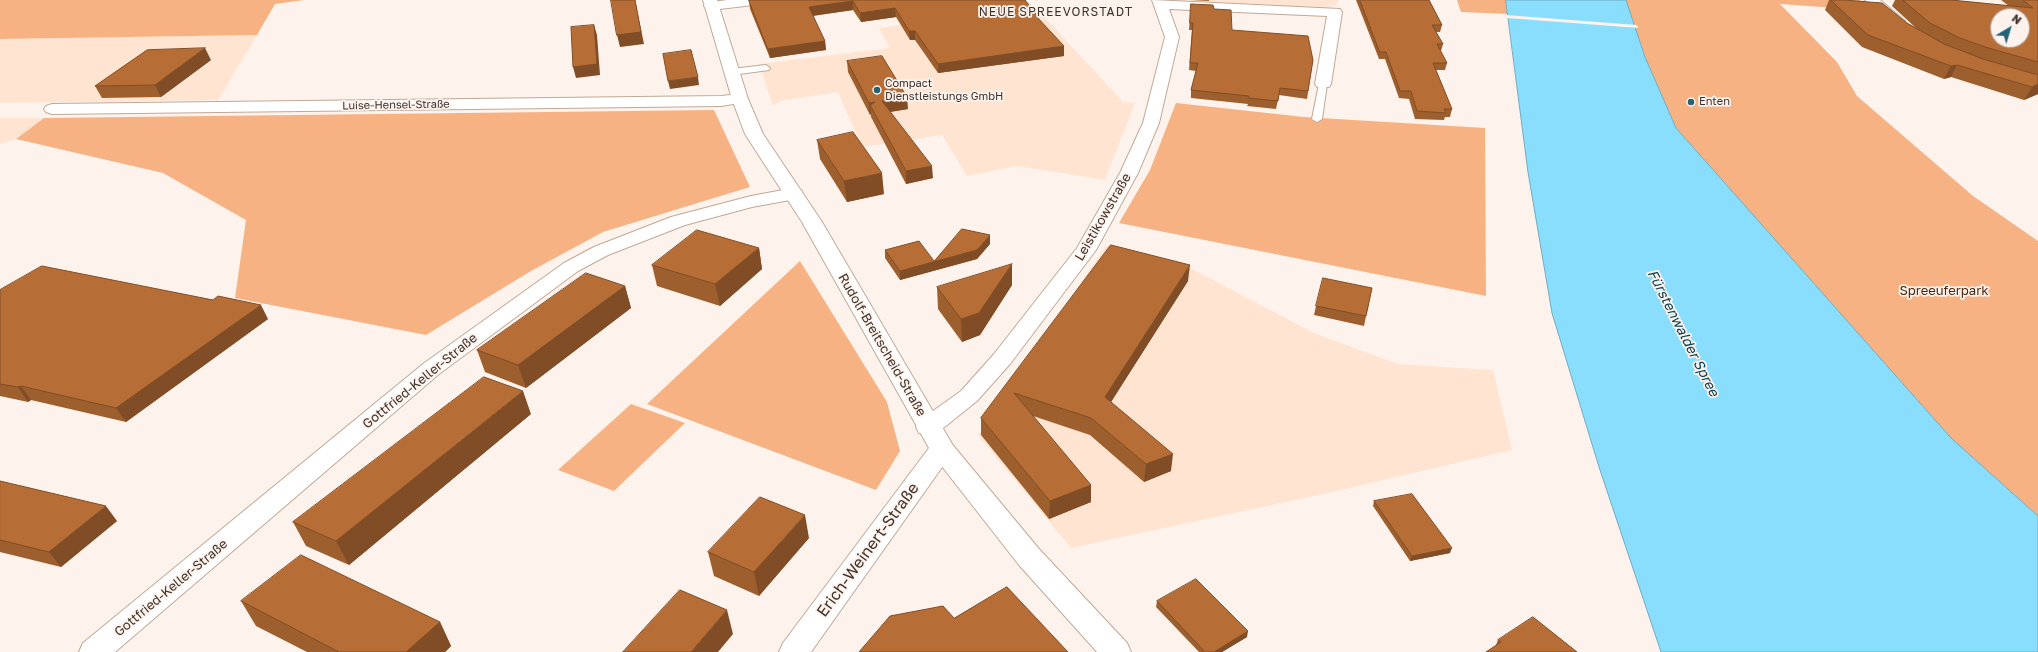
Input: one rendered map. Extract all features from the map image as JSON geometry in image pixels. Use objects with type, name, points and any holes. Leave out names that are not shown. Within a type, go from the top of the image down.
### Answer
[{"type":"street","points":[[710,3],[762,0]]},
{"type":"street","points":[[1872,0],[1907,30]]},
{"type":"street","name":"Rudolf-Breitscheid-Straße","points":[[710,3],[740,99],[754,134],[794,194],[935,438],[1029,557],[1116,652]]},
{"type":"street","name":"Leistikowstraße","points":[[935,438],[969,396],[1002,359],[1086,250],[1101,226],[1129,173],[1151,123],[1172,37],[1160,3],[1335,12],[1323,84]]},
{"type":"street","name":"Luise-Hensel-Straße","points":[[52,109],[721,101],[740,99]]},
{"type":"street","name":"Gottfried-Keller-Straße","points":[[94,652],[431,369],[571,267],[601,251],[641,234],[678,221],[751,202],[794,194]]},
{"type":"street","name":"Erich-Weinert-Straße","points":[[794,652],[935,438]]},
{"type":"lane","points":[[732,72],[766,68]]},
{"type":"lane","points":[[1317,119],[1323,84]]},
{"type":"shaded area","points":[[1182,0],[1339,0],[1336,5],[1325,8]]},
{"type":"shaded area","points":[[1036,8],[1123,102],[1135,103],[1105,180],[1017,166],[967,176],[942,135],[862,147],[838,92],[780,101],[773,106],[759,64],[890,48],[879,28]]},
{"type":"shaded area","points":[[257,35],[218,100],[0,103],[0,39]]},
{"type":"shaded area","points":[[0,118],[44,118],[16,139],[0,144]]},
{"type":"shaded area","points":[[1106,246],[1190,268],[1314,333],[1398,364],[1493,370],[1512,450],[1328,493],[1071,548],[978,435]]},
{"type":"green space","points":[[0,0],[304,0],[275,4],[257,35],[0,39]]},
{"type":"green space","points":[[1457,0],[1506,0],[1508,14],[1461,12]]},
{"type":"green space","name":"Spreeuferpark","points":[[1626,0],[1859,0],[1878,11],[1780,4],[1837,62],[1857,96],[1973,196],[2038,241],[2038,516],[1951,438],[1676,128],[1645,57]]},
{"type":"green space","points":[[1176,103],[1304,117],[1485,128],[1486,296],[1119,223],[1150,170]]},
{"type":"green space","points":[[714,110],[750,187],[603,232],[531,271],[426,335],[235,298],[246,220],[163,173],[16,139],[44,118]]},
{"type":"green space","points":[[800,261],[887,402],[900,451],[876,490],[647,404]]},
{"type":"green space","points":[[631,404],[685,423],[614,491],[558,470]]},
{"type":"water","name":"Fürstenwalder Spree","points":[[1506,0],[1626,0],[1645,57],[1676,128],[1951,438],[2038,516],[2038,652],[1661,652],[1599,467],[1552,313],[1528,172]]},
{"type":"pier","points":[[1506,15],[1637,25],[1638,28],[1507,18]]},
{"type":"building","points":[[611,0],[635,0],[641,32],[617,35]]},
{"type":"building","points":[[749,0],[1025,0],[1038,16],[1036,16],[1064,46],[938,64],[915,31],[909,31],[895,8],[860,13],[853,1],[809,7],[825,41],[768,49]]},
{"type":"building","points":[[1360,0],[1429,0],[1442,25],[1432,25],[1443,44],[1437,44],[1447,63],[1433,63],[1452,109],[1444,109],[1446,113],[1417,111],[1411,91],[1400,91],[1386,52],[1380,52]]},
{"type":"building","points":[[1831,0],[1882,3],[1907,23],[1944,44],[1983,59],[2038,75],[2038,84],[2032,87],[1957,65],[1951,66],[1868,35]]},
{"type":"building","points":[[1903,0],[1951,0],[2033,8],[2023,0],[2038,0],[2038,62],[1985,47],[1960,38],[1930,23]]},
{"type":"building","points":[[1191,4],[1213,5],[1214,9],[1231,10],[1232,30],[1308,36],[1313,60],[1308,91],[1280,88],[1278,101],[1248,98],[1249,96],[1191,90],[1198,63],[1190,63],[1193,23],[1190,23]]},
{"type":"building","points":[[594,25],[597,64],[573,67],[571,27]]},
{"type":"building","points":[[205,48],[155,85],[95,86],[147,50]]},
{"type":"building","points":[[691,50],[698,77],[668,81],[663,54]]},
{"type":"building","points":[[882,56],[907,97],[882,101],[932,166],[906,171],[870,105],[875,102],[869,103],[847,61]]},
{"type":"building","points":[[853,132],[882,173],[844,181],[817,140]]},
{"type":"building","points":[[962,229],[990,235],[977,250],[900,271],[885,250],[919,241],[934,261]]},
{"type":"building","points":[[697,230],[759,248],[715,284],[652,265]]},
{"type":"building","points":[[1111,245],[1190,265],[1105,397],[1173,454],[1146,464],[1091,418],[1014,393],[1091,485],[1050,501],[981,418]]},
{"type":"building","points":[[1012,264],[979,313],[961,319],[937,287]]},
{"type":"building","points":[[42,266],[213,300],[218,296],[261,305],[116,408],[21,386],[18,387],[0,384],[0,290]]},
{"type":"building","points":[[586,273],[625,286],[518,365],[477,350]]},
{"type":"building","points":[[1323,278],[1372,288],[1366,316],[1316,306]]},
{"type":"building","points":[[484,377],[523,391],[336,541],[293,522]]},
{"type":"building","points":[[0,481],[106,506],[49,552],[0,540]]},
{"type":"building","points":[[1412,494],[1452,548],[1412,556],[1374,501]]},
{"type":"building","points":[[760,497],[805,515],[754,572],[708,552]]},
{"type":"building","points":[[301,555],[440,622],[406,652],[339,652],[241,601]]},
{"type":"building","points":[[1196,579],[1248,631],[1214,652],[1205,652],[1157,601]]},
{"type":"building","points":[[1007,587],[1068,652],[859,652],[890,616],[943,606],[954,618]]},
{"type":"building","points":[[680,590],[727,610],[691,652],[623,652]]},
{"type":"building","points":[[1533,617],[1577,652],[1486,652],[1501,642],[1498,640]]},
{"type":"place","name":"Compact Dienstleistungs GmbH","points":[[877,90]]},
{"type":"place","name":"Enten","points":[[1691,102]]},
{"type":"district","name":"NEUE SPREEVORSTADT","points":[[1056,12]]}]
